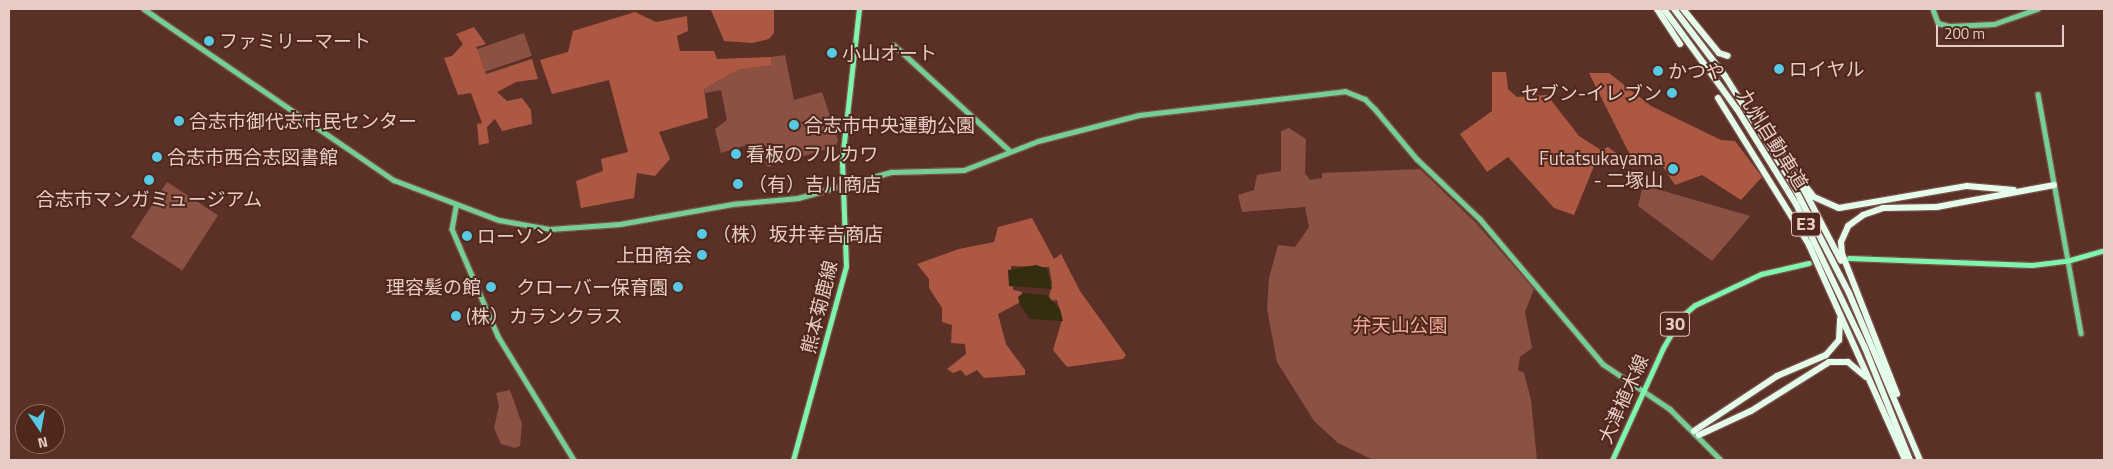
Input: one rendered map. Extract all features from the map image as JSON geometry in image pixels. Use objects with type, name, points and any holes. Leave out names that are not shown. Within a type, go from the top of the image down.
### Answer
[{"type":"highway","points":[[1657,9],[1680,44]]},
{"type":"highway","name":"九州自動車道","points":[[1664,9],[1737,109],[1796,204],[1865,348],[1910,460]]},
{"type":"highway","name":"九州自動車道","points":[[1674,9],[1725,76],[1792,183],[1849,293],[1919,458]]},
{"type":"highway","points":[[1682,9],[1719,53],[1728,56]]},
{"type":"highway","points":[[1718,98],[1795,219],[1826,281],[1877,401],[1905,460]]},
{"type":"highway","points":[[1775,134],[1855,288]]},
{"type":"highway","points":[[1796,174],[1814,197],[1839,208],[1962,187],[2008,190],[2054,185]]},
{"type":"highway","points":[[1919,458],[1855,288],[1842,242],[1848,226],[1863,215],[1892,206],[1937,207],[2054,185]]},
{"type":"highway","points":[[1697,433],[1777,376],[1817,360],[1833,349],[1841,324],[1826,281]]},
{"type":"highway","points":[[1697,433],[1752,411],[1829,362],[1848,362],[1858,368],[1877,401]]},
{"type":"main road","name":"熊本菊鹿線","points":[[793,460],[846,266],[842,143],[859,9]]},
{"type":"main road","points":[[1849,258],[2017,265],[2070,260],[2104,250]]},
{"type":"main road","name":"大津植木線","points":[[1612,460],[1672,329],[1695,305],[1761,274],[1809,263]]},
{"type":"street","points":[[144,9],[394,180],[456,206],[521,225],[579,229],[664,219],[732,204],[798,198],[891,172],[964,170],[1010,151],[1139,115],[1242,106],[1333,90],[1354,94],[1376,109],[1417,160],[1480,219],[1602,364],[1644,392],[1697,433],[1721,460]]},
{"type":"street","points":[[1933,9],[1938,23],[1949,26],[1994,24],[2037,9]]},
{"type":"street","points":[[894,45],[1010,151]]},
{"type":"street","points":[[2038,94],[2054,185],[2070,260],[2081,333]]},
{"type":"street","points":[[456,206],[452,229],[498,336],[574,460]]},
{"type":"green space","points":[[524,33],[532,56],[483,73],[475,50]]},
{"type":"green space","points":[[785,55],[794,100],[822,92],[838,140],[836,146],[768,167],[750,144],[721,153],[715,129],[727,120],[721,90],[705,93],[704,89],[738,70],[772,65],[771,57]]},
{"type":"green space","name":"弁天山公園","points":[[1289,128],[1306,139],[1305,173],[1310,180],[1322,178],[1322,173],[1420,169],[1475,222],[1534,289],[1525,312],[1532,348],[1520,357],[1518,370],[1524,373],[1531,400],[1537,460],[1373,460],[1338,443],[1314,421],[1277,362],[1267,309],[1269,278],[1278,245],[1295,247],[1309,227],[1305,207],[1242,212],[1238,195],[1254,190],[1257,175],[1281,171],[1281,131]]},
{"type":"green space","points":[[167,182],[218,215],[182,271],[131,237]]},
{"type":"green space","points":[[1643,185],[1750,216],[1712,261],[1638,206]]},
{"type":"green space","points":[[510,390],[522,424],[520,446],[515,448],[501,444],[494,428],[499,406],[496,393]]},
{"type":"shaded area","points":[[774,9],[774,33],[769,39],[752,43],[724,41],[711,10]]},
{"type":"shaded area","points":[[635,12],[656,22],[687,16],[688,31],[677,36],[680,51],[714,51],[717,59],[771,57],[772,65],[738,70],[704,89],[708,118],[659,132],[670,159],[655,176],[637,173],[634,198],[581,208],[576,181],[603,171],[601,159],[628,152],[609,80],[552,94],[540,60],[568,52],[573,31]]},
{"type":"shaded area","points":[[474,27],[486,44],[476,47],[486,74],[532,59],[538,79],[516,82],[497,92],[507,101],[522,98],[531,110],[532,124],[502,131],[495,119],[487,127],[489,143],[479,145],[477,124],[482,123],[471,93],[458,95],[444,58],[452,56],[463,44],[456,34]]},
{"type":"shaded area","points":[[1492,72],[1506,72],[1508,89],[1517,97],[1547,95],[1579,136],[1601,150],[1608,147],[1624,159],[1614,167],[1594,166],[1574,215],[1554,208],[1508,157],[1487,172],[1460,134],[1492,111]]},
{"type":"shaded area","points":[[1589,73],[1609,73],[1651,106],[1721,140],[1735,141],[1762,177],[1741,200],[1702,175],[1675,185],[1661,164],[1630,155]]},
{"type":"shaded area","points":[[1032,218],[1054,259],[1061,254],[1080,291],[1126,355],[1123,359],[1067,367],[1053,350],[1062,320],[1057,300],[1051,301],[1049,297],[1052,283],[1049,267],[1011,266],[1013,290],[1022,292],[1022,301],[998,314],[1006,344],[1025,370],[1025,375],[984,378],[977,370],[966,376],[961,370],[953,373],[947,369],[966,354],[965,344],[951,343],[952,325],[942,322],[942,308],[929,288],[929,279],[917,264],[959,249],[994,242],[998,227]]},
{"type":"shaded area","points":[[1036,265],[1047,269],[1052,289],[1009,286],[1008,270]]},
{"type":"shaded area","points":[[1023,293],[1047,295],[1060,309],[1063,321],[1030,319],[1020,305],[1018,297]]},
{"type":"place","name":"ファミリーマート","points":[[209,41]]},
{"type":"place","name":"小山オート","points":[[832,53]]},
{"type":"place","name":"ロイヤル","points":[[1779,69]]},
{"type":"place","name":"かつや","points":[[1658,71]]},
{"type":"place","name":"セブン-イレブン","points":[[1672,93]]},
{"type":"place","name":"合志市御代志市民センター","points":[[179,121]]},
{"type":"place","name":"合志市中央運動公園","points":[[794,125]]},
{"type":"place","name":"看板のフルカワ","points":[[736,154]]},
{"type":"place","name":"合志市西合志図書館","points":[[157,157]]},
{"type":"place","name":"Futatsukayama - 二塚山","points":[[1673,169]]},
{"type":"place","name":"合志市マンガミュージアム","points":[[149,180]]},
{"type":"place","name":"（有）吉川商店","points":[[738,184]]},
{"type":"place","name":"（株）坂井幸吉商店","points":[[702,234]]},
{"type":"place","name":"ローソン","points":[[467,236]]},
{"type":"place","name":"上田商会","points":[[702,255]]},
{"type":"place","name":"理容髪の館","points":[[491,287]]},
{"type":"place","name":"クローバー保育園","points":[[678,287]]},
{"type":"place","name":"(株）カランクラス","points":[[456,316]]}]
